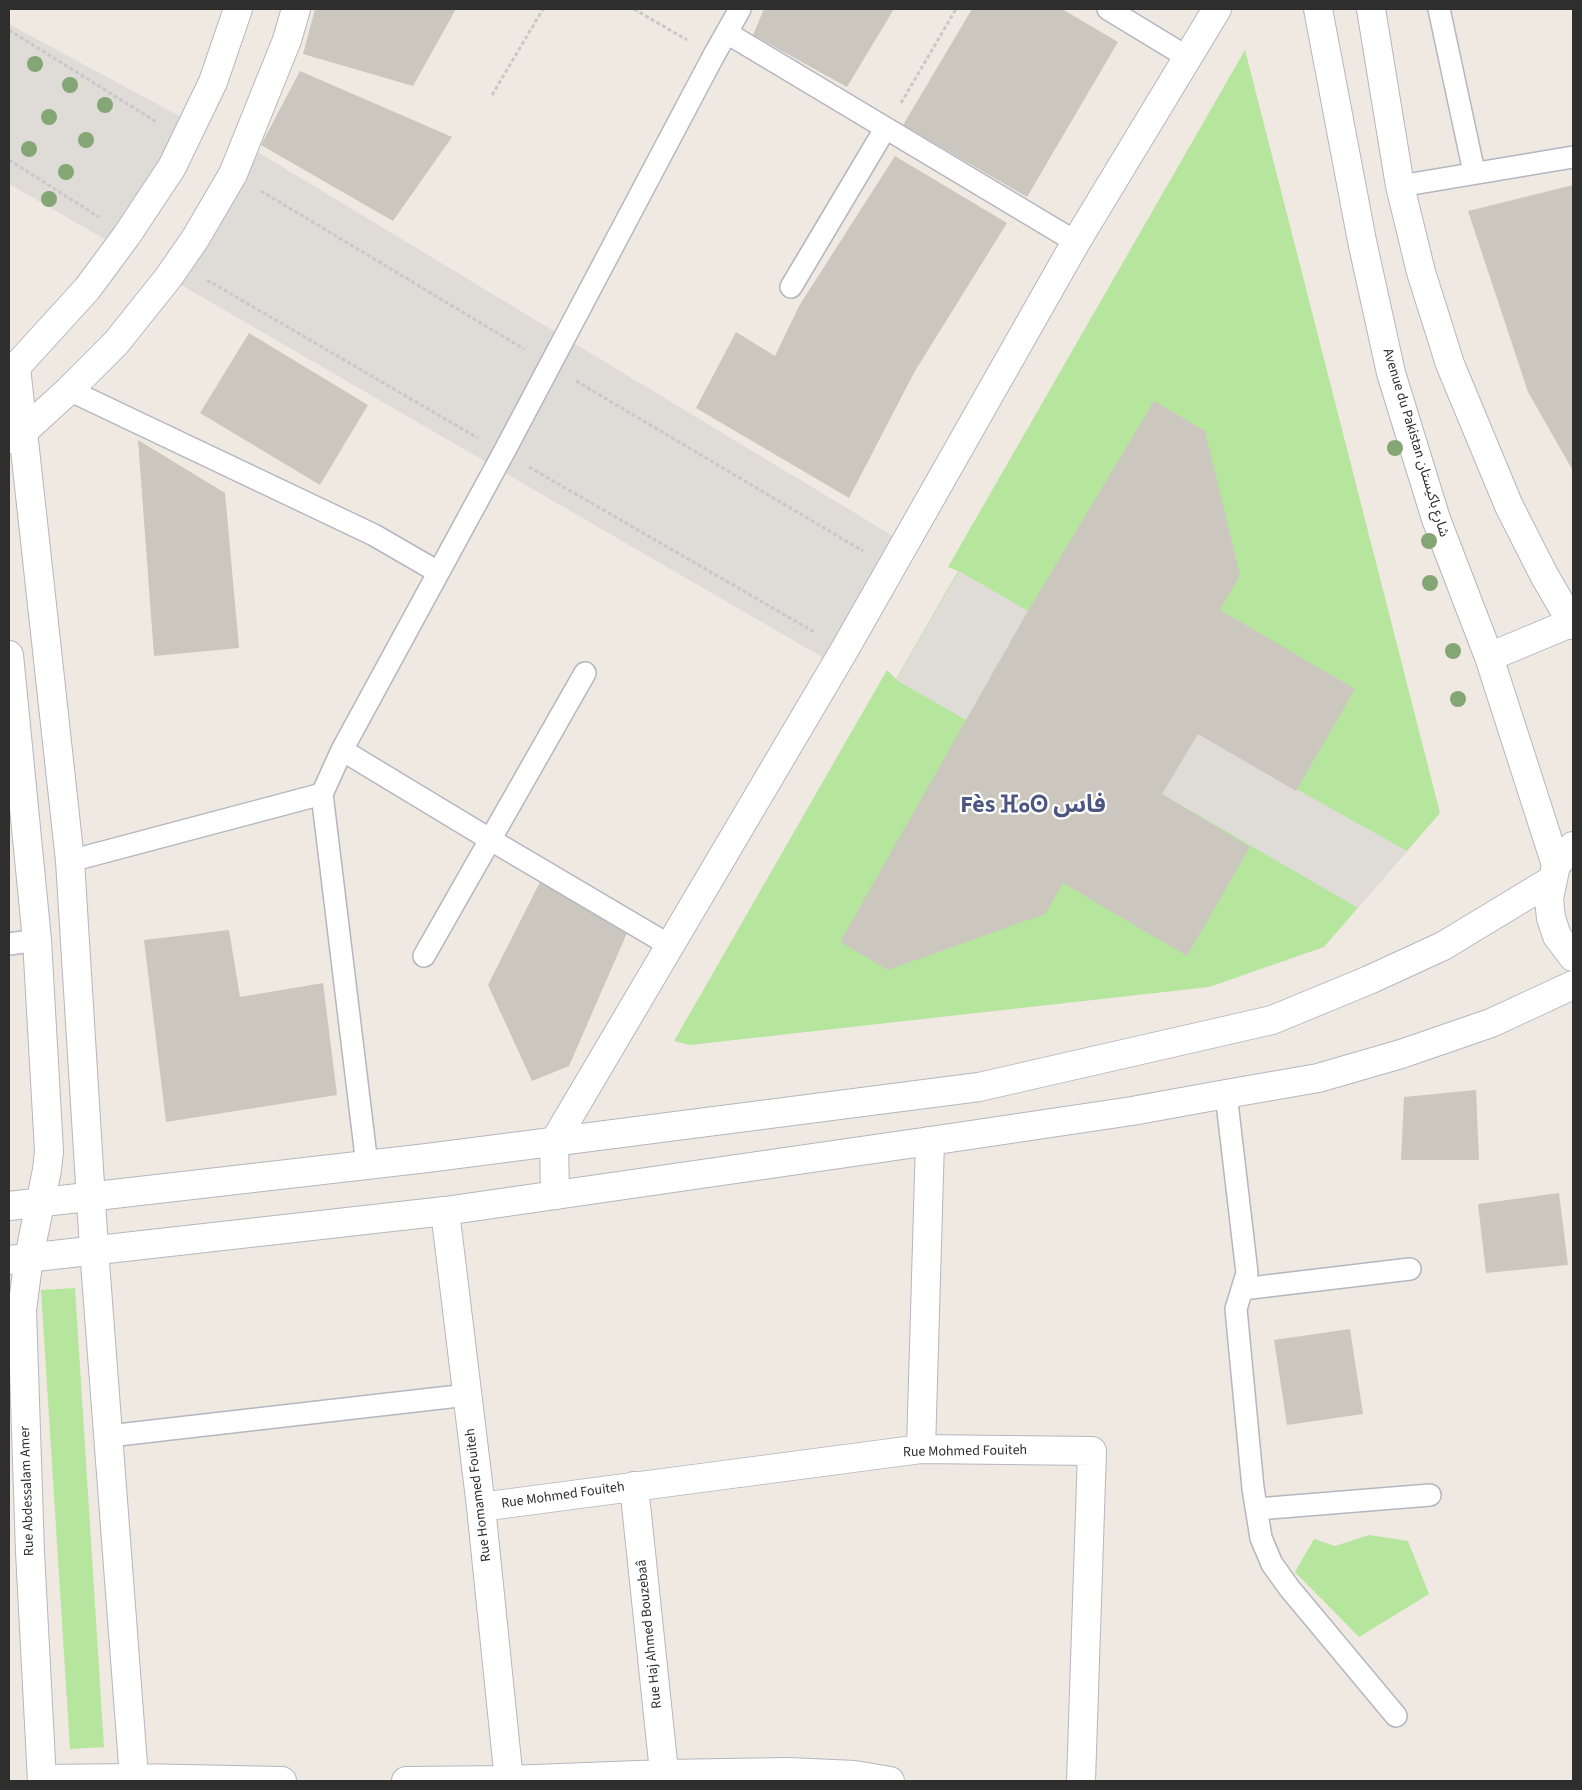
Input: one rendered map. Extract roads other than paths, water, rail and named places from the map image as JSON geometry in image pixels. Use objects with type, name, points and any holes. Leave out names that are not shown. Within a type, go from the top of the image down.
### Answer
[{"type":"street","points":[[134,1778],[94,1249],[70,861],[16,437],[13,370],[87,289],[127,235],[172,167],[213,82],[238,9]]},
{"type":"street","points":[[16,437],[69,390],[116,343],[168,278],[195,239],[233,174],[288,40],[296,9]]},
{"type":"street","points":[[555,1195],[554,1142],[845,649],[1076,242],[1217,9]]},
{"type":"street","name":"Avenue du Pakistan شارع باكيستان","points":[[1318,9],[1362,241],[1391,373],[1436,518],[1490,657],[1560,864]]},
{"type":"street","points":[[1371,9],[1400,186],[1421,272],[1450,364],[1508,506],[1544,575],[1573,623],[1490,657]]},
{"type":"street","name":"Rue Abdessalam Amer","points":[[9,655],[37,940],[49,1151],[40,1202],[19,1258],[22,1310],[19,1545],[42,1780]]},
{"type":"street","points":[[1560,864],[1549,899],[1551,918],[1557,936],[1573,957]]},
{"type":"street","points":[[9,1206],[367,1165],[979,1087],[1272,1020],[1369,980],[1442,946],[1560,864]]},
{"type":"street","points":[[19,1258],[445,1211],[1132,1111],[1318,1078],[1401,1054],[1491,1022],[1573,985]]},
{"type":"street","points":[[921,1450],[930,1141]]},
{"type":"street","name":"Rue Homamed Fouiteh","points":[[445,1211],[481,1507],[509,1781]]},
{"type":"street","name":"Rue Mohmed Fouiteh","points":[[481,1507],[921,1450],[1092,1451],[1080,1781]]},
{"type":"street","name":"Rue Haj Ahmed Bouzebaâ","points":[[634,1486],[665,1778]]},
{"type":"street","points":[[406,1781],[665,1778],[797,1773],[855,1775],[890,1781]]},
{"type":"street","points":[[42,1780],[134,1778],[282,1781]]},
{"type":"lane","points":[[367,1165],[322,794],[342,750],[504,452],[740,9]]},
{"type":"lane","points":[[1108,9],[1187,57]]},
{"type":"lane","points":[[1439,9],[1474,172]]},
{"type":"lane","points":[[727,33],[1076,242]]},
{"type":"lane","points":[[791,287],[886,129]]},
{"type":"lane","points":[[1400,186],[1474,172],[1573,157]]},
{"type":"lane","points":[[69,390],[374,535],[438,572]]},
{"type":"lane","points":[[424,956],[585,673]]},
{"type":"lane","points":[[342,750],[490,840],[670,945]]},
{"type":"lane","points":[[70,861],[322,794]]},
{"type":"lane","points":[[9,944],[37,940]]},
{"type":"lane","points":[[1226,1094],[1247,1273],[1236,1309],[1256,1509],[1261,1538],[1272,1564],[1290,1589],[1396,1716]]},
{"type":"lane","points":[[1242,1289],[1410,1269]]},
{"type":"lane","points":[[109,1436],[467,1395]]},
{"type":"lane","points":[[1256,1509],[1430,1496]]},
{"type":"district","name":"Fès ⴼⴰⵙ فاس","points":[[1033,807]]}]
